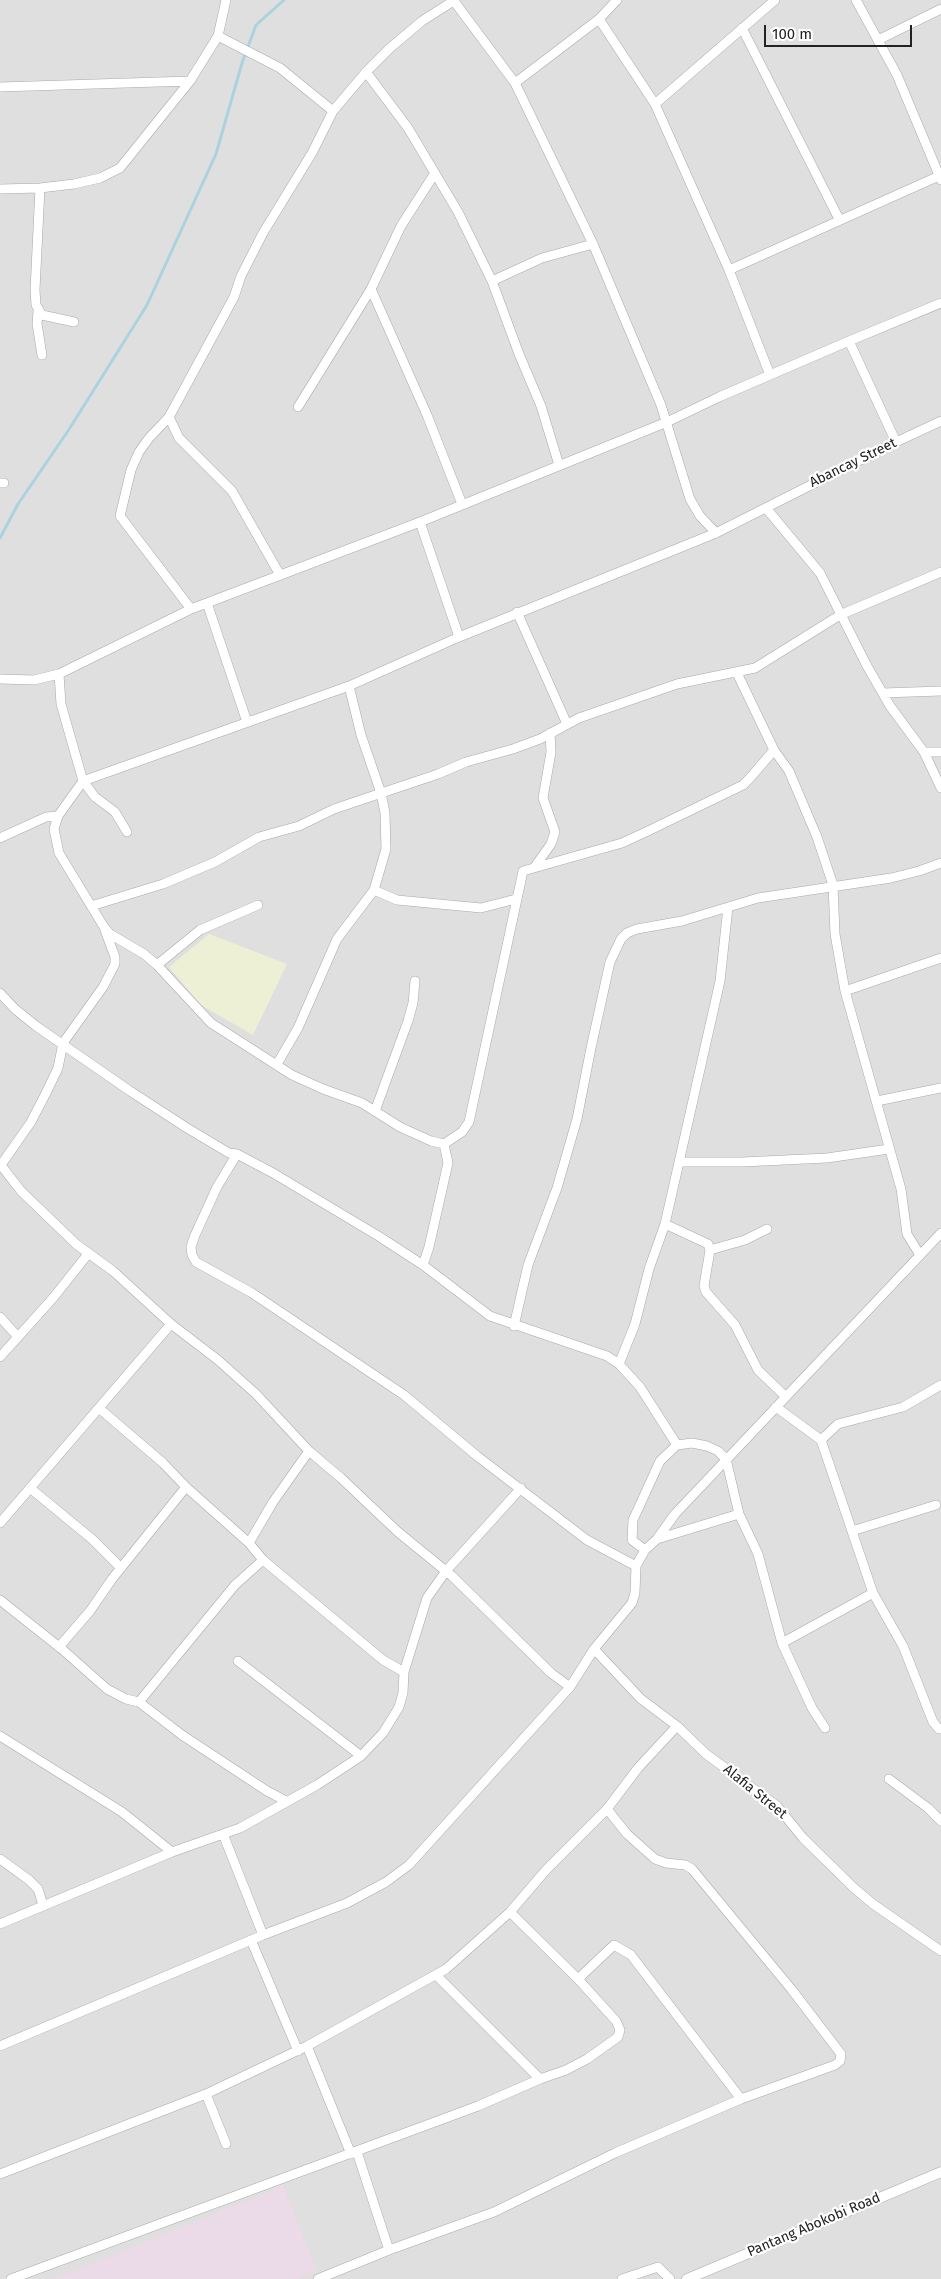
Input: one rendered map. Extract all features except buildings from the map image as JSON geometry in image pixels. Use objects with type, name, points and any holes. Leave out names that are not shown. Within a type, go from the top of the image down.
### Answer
[{"type":"street","points":[[0,189],[40,188],[100,178],[120,168],[190,81],[218,36],[226,0]]},
{"type":"street","points":[[515,84],[599,19],[617,0]]},
{"type":"street","points":[[655,104],[775,0]]},
{"type":"street","points":[[729,270],[839,219],[940,178],[897,75],[856,0]]},
{"type":"street","points":[[191,609],[120,516],[131,470],[139,452],[149,438],[169,418],[234,297],[263,233],[312,153],[332,111],[366,72],[422,22],[455,1],[515,84],[593,244],[667,422],[690,500],[700,516],[716,533]]},
{"type":"street","points":[[878,40],[941,9]]},
{"type":"street","points":[[599,19],[655,104],[729,270],[770,376]]},
{"type":"street","points":[[742,28],[839,219]]},
{"type":"street","points":[[218,36],[280,68],[332,111]]},
{"type":"street","points":[[366,72],[398,114],[435,173],[458,212],[492,281],[519,354],[541,406],[559,465]]},
{"type":"street","points":[[0,86],[190,81]]},
{"type":"street","points":[[298,407],[371,288],[401,226],[435,173]]},
{"type":"street","points":[[40,188],[35,290],[42,355]]},
{"type":"street","points":[[492,281],[542,258],[593,244]]},
{"type":"street","points":[[371,288],[427,415],[462,504]]},
{"type":"street","points":[[0,679],[34,680],[59,674],[191,609],[420,522],[667,422],[941,303]]},
{"type":"street","points":[[38,311],[42,315],[74,322]]},
{"type":"street","points":[[850,341],[896,442]]},
{"type":"street","points":[[169,418],[179,438],[232,491],[280,575]]},
{"type":"street","name":"Abancay Street","points":[[83,781],[349,686],[518,612],[716,533],[941,421]]},
{"type":"street","points":[[766,508],[820,573],[840,615],[883,693],[924,752],[941,788]]},
{"type":"street","points":[[420,522],[459,637]]},
{"type":"street","points":[[92,906],[172,881],[215,862],[259,837],[299,826],[334,809],[466,762],[513,749],[579,718],[661,689],[737,673],[764,664],[840,615],[941,572]]},
{"type":"street","points":[[207,603],[247,722]]},
{"type":"street","points":[[518,612],[567,724]]},
{"type":"street","points":[[737,673],[774,750],[789,771],[817,838],[833,885],[835,934],[845,991],[901,1189],[907,1234],[920,1255]]},
{"type":"street","points":[[59,674],[61,704],[83,781],[95,797],[115,812],[127,832]]},
{"type":"street","points":[[277,1064],[298,1028],[336,939],[374,890],[386,849],[385,813],[382,793],[361,735],[349,686]]},
{"type":"street","points":[[883,693],[941,691]]},
{"type":"street","points":[[536,865],[551,844],[555,832],[543,798],[548,773],[550,733]]},
{"type":"street","points":[[104,927],[110,934],[144,954],[157,965],[211,1023],[242,1044],[292,1075],[362,1103],[400,1127],[431,1141],[444,1144],[462,1132],[469,1122],[523,870],[598,850],[648,831],[742,784],[750,778],[774,750]]},
{"type":"street","points":[[924,752],[941,752]]},
{"type":"street","points":[[83,781],[58,816],[54,829],[59,853],[104,927],[116,957],[115,964],[103,987],[63,1043],[58,1068],[46,1094],[31,1122],[1,1164],[21,1191],[88,1254],[143,1296],[171,1324],[211,1354],[256,1394],[309,1451],[512,1632],[551,1673],[570,1687]]},
{"type":"street","points":[[0,838],[46,817],[58,816]]},
{"type":"street","points":[[514,1326],[528,1265],[557,1188],[577,1119],[590,1048],[610,962],[616,948],[627,933],[637,929],[682,921],[774,894],[891,878],[918,872],[941,863]]},
{"type":"street","points":[[374,890],[397,900],[482,908],[516,899]]},
{"type":"street","points":[[157,965],[200,930],[258,905]]},
{"type":"street","points":[[619,1364],[635,1324],[649,1269],[666,1224],[720,981],[728,908]]},
{"type":"street","points":[[845,991],[941,958]]},
{"type":"street","points":[[375,1111],[408,1022],[413,1003],[415,980]]},
{"type":"street","points":[[0,993],[14,1009],[36,1026],[130,1091],[229,1153],[237,1154],[274,1173],[380,1237],[423,1265],[490,1316],[514,1326],[599,1352],[619,1364],[652,1403],[677,1445]]},
{"type":"street","points":[[877,1101],[941,1088]]},
{"type":"street","points":[[423,1265],[448,1163],[444,1144]]},
{"type":"street","points":[[679,1162],[742,1162],[828,1158],[889,1149]]},
{"type":"street","points":[[237,1154],[217,1187],[195,1235],[191,1247],[196,1262],[252,1293],[404,1395],[477,1456],[587,1540],[636,1566]]},
{"type":"street","points":[[666,1224],[708,1244],[710,1250],[705,1278],[706,1292],[735,1325],[758,1370],[786,1396]]},
{"type":"street","points":[[710,1250],[745,1240],[766,1229]]},
{"type":"street","points":[[0,2046],[263,1935],[347,1903],[386,1882],[409,1865],[570,1687],[594,1649],[632,1603],[635,1593],[636,1566],[645,1550],[657,1539],[675,1514],[941,1233]]},
{"type":"street","points":[[0,1357],[53,1298],[88,1254]]},
{"type":"street","points":[[0,1317],[18,1337]]},
{"type":"street","points":[[0,1523],[100,1409],[171,1324]]},
{"type":"street","points":[[821,1440],[838,1424],[903,1407],[941,1385]]},
{"type":"street","points":[[776,1407],[821,1440],[874,1593],[903,1646],[933,1722],[938,1729],[941,1729]]},
{"type":"street","points":[[100,1409],[140,1442],[186,1487],[249,1543],[264,1560],[383,1660],[404,1672]]},
{"type":"street","points":[[645,1550],[632,1540],[633,1520],[660,1461],[677,1445],[692,1443],[707,1446],[726,1459],[739,1514],[758,1554],[782,1643],[812,1708],[825,1728]]},
{"type":"street","points":[[249,1543],[273,1502],[309,1451]]},
{"type":"street","points":[[59,1647],[90,1611],[186,1487]]},
{"type":"street","points":[[30,1488],[92,1539],[122,1568]]},
{"type":"street","points":[[0,1924],[43,1905],[90,1888],[172,1852],[257,1820],[286,1801],[317,1785],[361,1756],[383,1733],[399,1707],[403,1693],[404,1672],[427,1598],[446,1572],[521,1488]]},
{"type":"street","points":[[852,1531],[936,1505]]},
{"type":"street","points":[[657,1539],[739,1514]]},
{"type":"street","points":[[139,1702],[234,1585],[264,1560]]},
{"type":"street","points":[[782,1643],[874,1593]]},
{"type":"street","points":[[0,1600],[59,1647],[107,1689],[126,1699],[139,1702],[182,1736],[267,1791],[286,1801]]},
{"type":"street","name":"Alafia Street","points":[[594,1649],[630,1690],[678,1726],[706,1754],[777,1806],[803,1838],[854,1888],[873,1904],[941,1951]]},
{"type":"street","points":[[238,1661],[361,1756]]},
{"type":"street","points":[[0,2174],[206,2094],[298,2051],[446,1969],[510,1912],[546,1870],[606,1809],[638,1768],[678,1726]]},
{"type":"street","points":[[0,1736],[122,1812],[172,1852]]},
{"type":"street","points":[[889,1779],[928,1808],[941,1821]]},
{"type":"street","points":[[318,2279],[389,2250],[494,2212],[615,2153],[741,2098],[835,2065],[840,2061],[841,2054],[792,1990],[692,1869],[685,1865],[666,1863],[655,1858],[627,1834],[606,1809]]},
{"type":"street","points":[[224,1834],[263,1935]]},
{"type":"street","points":[[0,1859],[38,1888],[43,1905]]},
{"type":"street","points":[[11,2279],[478,2106],[573,2067],[618,2037],[620,2030],[616,2021],[578,1979],[510,1912]]},
{"type":"street","points":[[251,1940],[298,2051]]},
{"type":"street","points":[[578,1979],[614,1945],[631,1955],[741,2098]]},
{"type":"street","points":[[436,1975],[540,2079]]},
{"type":"street","points":[[307,2046],[354,2153],[389,2250]]},
{"type":"street","points":[[206,2094],[226,2144]]},
{"type":"street","name":"Pantang Abokobi Road","points":[[687,2279],[941,2172]]},
{"type":"street","points":[[622,2279],[658,2267],[670,2279]]},
{"type":"shaded area","points":[[0,0],[941,0],[941,2279],[0,2279]]},
{"type":"shaded area","points":[[283,2186],[317,2271],[297,2279],[54,2279]]},
{"type":"green space","points":[[209,934],[287,964],[253,1035],[201,1005],[169,967]]},
{"type":"waterway","points":[[0,538],[18,504],[68,431],[147,305],[216,154],[242,63],[256,25],[284,0]]}]
